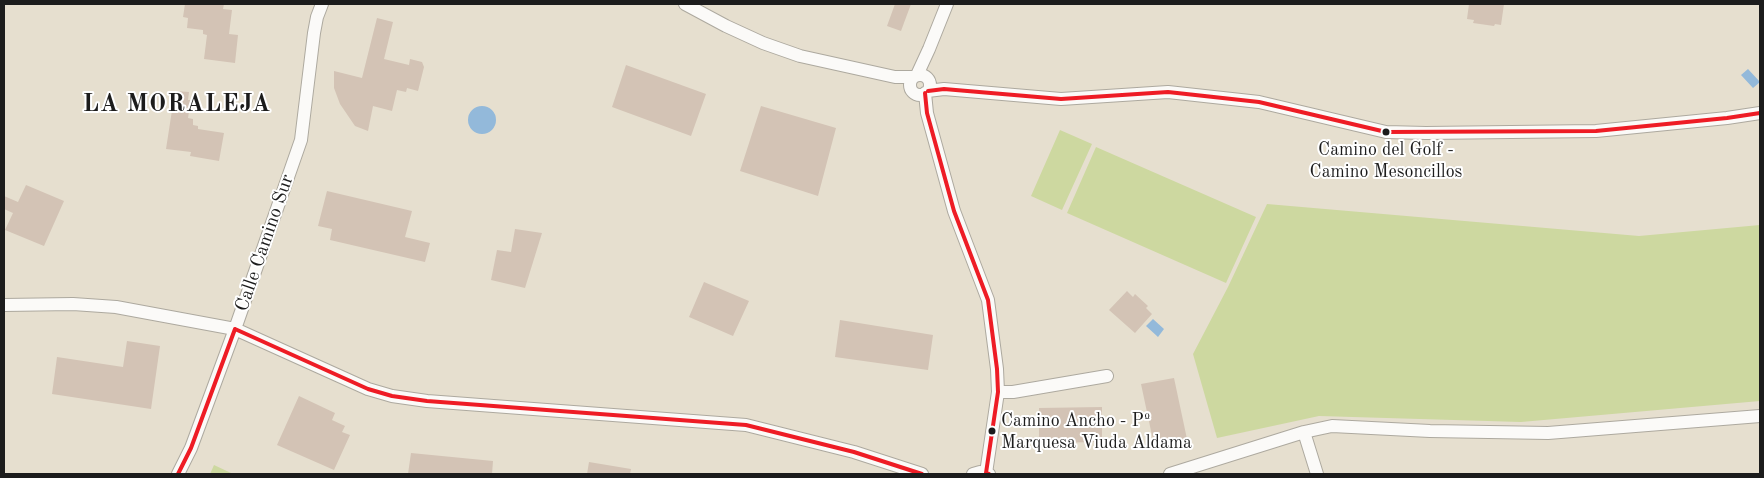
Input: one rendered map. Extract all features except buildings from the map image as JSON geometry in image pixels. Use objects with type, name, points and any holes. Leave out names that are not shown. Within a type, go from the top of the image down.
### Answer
[{"type":"street","name":"Calle Camino Sur","points":[[178,474],[190,448],[235,329],[301,140],[314,33],[322,4]]},
{"type":"street","points":[[685,4],[763,43],[800,56],[944,89],[1062,99],[1168,92],[1259,102],[1386,132],[1596,131],[1760,113]]},
{"type":"street","points":[[947,4],[929,49],[920,84],[954,211],[988,300],[998,392],[982,474]]},
{"type":"street","points":[[4,305],[73,304],[116,307],[235,329],[368,389],[392,396],[427,401],[746,425],[854,452],[922,474]]},
{"type":"street","points":[[998,392],[1013,392],[1107,376]]},
{"type":"street","points":[[1170,474],[1304,432],[1332,426],[1430,431],[1548,433],[1760,416]]},
{"type":"street","points":[[1304,432],[1317,474]]},
{"type":"green space","points":[[1060,130],[1092,144],[1062,210],[1031,196]]},
{"type":"green space","points":[[1096,147],[1256,217],[1226,283],[1067,213]]},
{"type":"green space","points":[[1267,204],[1639,236],[1760,225],[1760,401],[1521,422],[1319,416],[1217,438],[1193,354],[1228,287]]},
{"type":"green space","points":[[214,465],[231,473],[231,474],[210,474]]},
{"type":"water","points":[[1748,69],[1760,82],[1753,88],[1741,75]]},
{"type":"water","points":[[482,106],[492,110],[496,120],[492,130],[482,134],[472,130],[468,120],[472,110]]},
{"type":"water","points":[[1153,319],[1164,329],[1158,337],[1146,326]]},
{"type":"transit line","points":[[928,91],[944,89],[1061,99],[1168,92],[1259,102],[1386,132],[1596,131],[1760,113]]},
{"type":"transit line","points":[[925,93],[927,113],[954,211],[988,300],[998,392],[986,473],[989,474]]},
{"type":"transit line","points":[[178,474],[191,448],[235,329],[368,389],[392,396],[427,401],[746,425],[854,452],[922,474]]},
{"type":"place","name":"Camino del Golf - Camino Mesoncillos","points":[[1386,132]]},
{"type":"place","name":"Camino Ancho - Pº Marquesa Viuda Aldama","points":[[992,431]]},
{"type":"district","name":"LA MORALEJA","points":[[177,105]]}]
